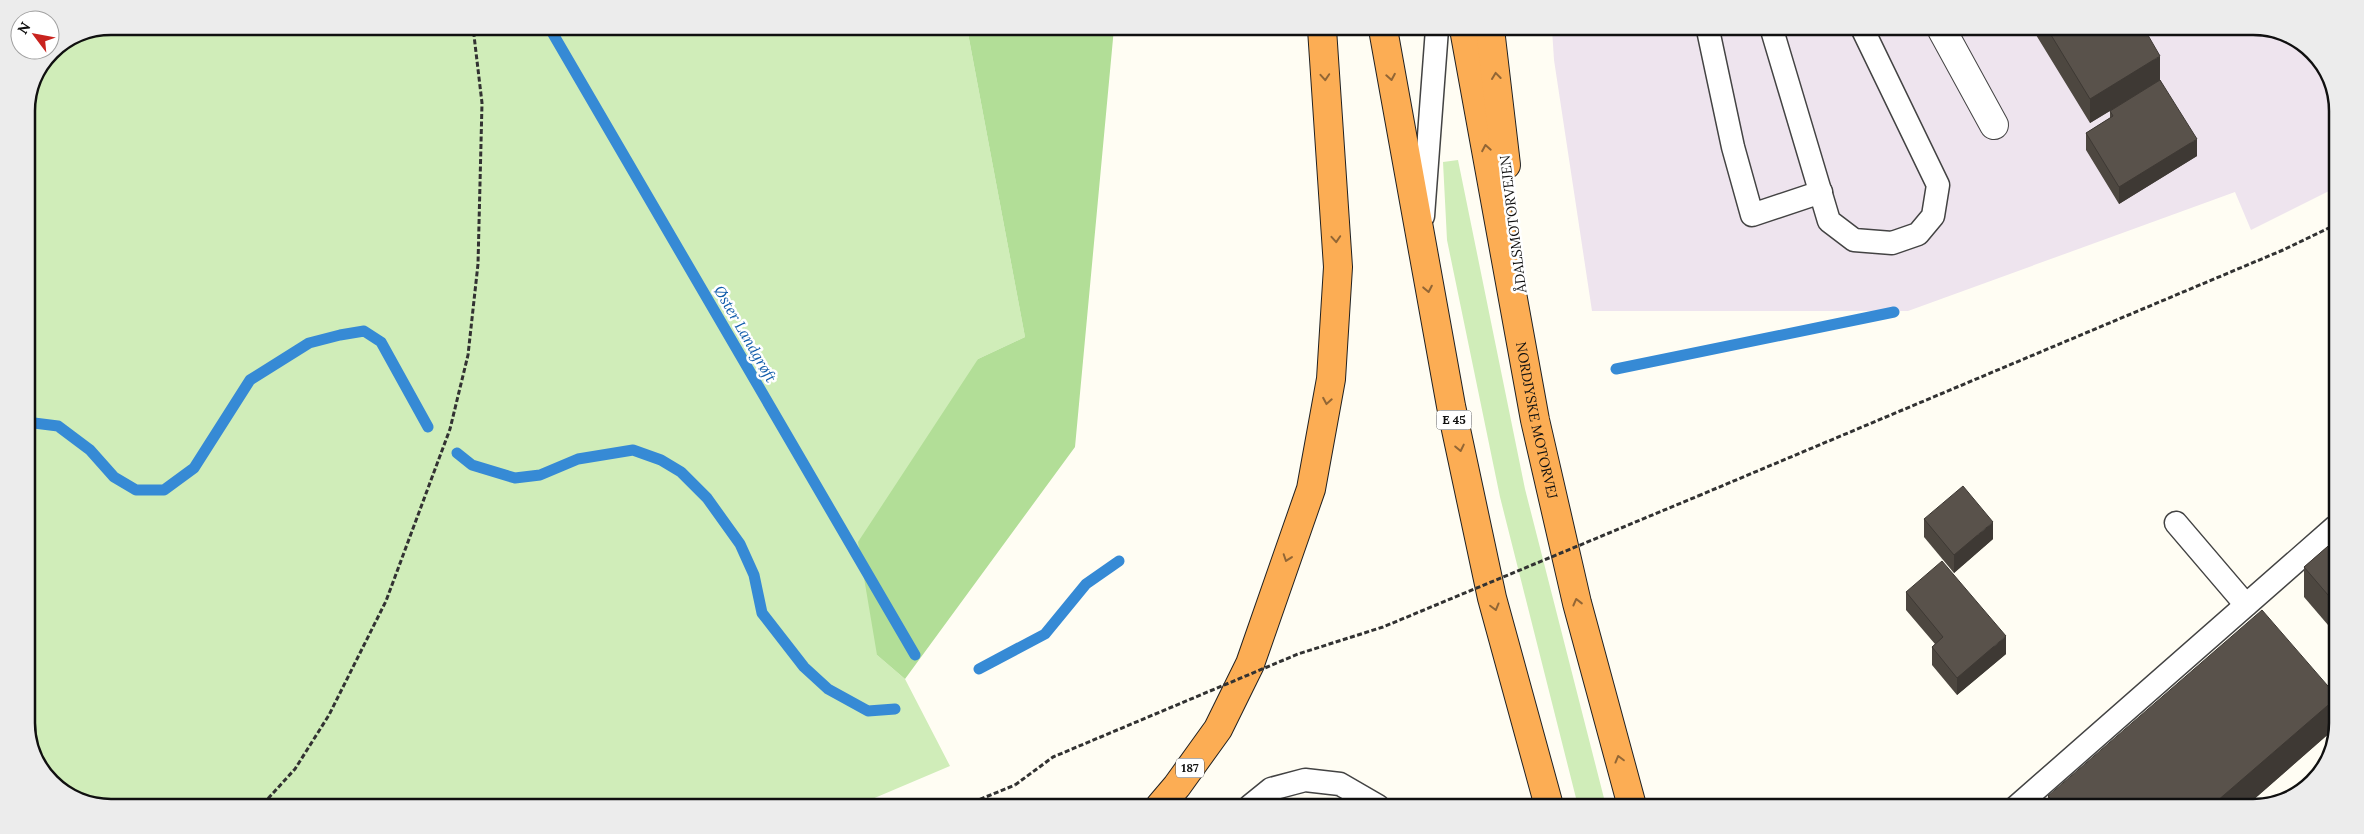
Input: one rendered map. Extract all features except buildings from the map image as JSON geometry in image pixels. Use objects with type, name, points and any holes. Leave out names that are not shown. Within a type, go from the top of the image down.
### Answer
[{"type":"highway","name":"187","points":[[1166,799],[1218,729],[1250,664],[1311,489],[1331,379],[1338,267],[1322,35]]},
{"type":"highway","name":"E 45","points":[[1384,35],[1450,406],[1492,598],[1548,799]]},
{"type":"highway","name":"NORDJYSKE MOTORVEJ","points":[[1465,35],[1535,420],[1577,604],[1630,799]]},
{"type":"highway","name":"ÅDALSMOTORVEJEN","points":[[1491,35],[1535,420]]},
{"type":"street","points":[[1945,35],[1994,125]]},
{"type":"lane","points":[[1421,249],[1437,35]]},
{"type":"lane","points":[[1709,35],[1733,148],[1752,215],[1821,192]]},
{"type":"lane","points":[[1774,35],[1829,221],[1854,240],[1892,243],[1918,234],[1933,216],[1938,185],[1864,35]]},
{"type":"lane","points":[[2176,523],[2246,604]]},
{"type":"lane","points":[[2025,799],[2329,532]]},
{"type":"lane","points":[[1259,799],[1271,789],[1305,780],[1340,784],[1366,799]]},
{"type":"path","points":[[268,799],[295,769],[334,706],[386,601],[450,429],[468,355],[478,264],[482,103],[474,35]]},
{"type":"path","points":[[981,799],[1015,785],[1053,757],[1298,654],[1384,627],[2283,250],[2329,228]]},
{"type":"shaded area","points":[[1552,35],[2263,36],[2286,43],[2307,57],[2325,87],[2329,106],[2329,191],[2251,230],[2235,192],[1908,311],[1592,311],[1554,60]]},
{"type":"green space","points":[[111,35],[968,35],[1025,337],[978,359],[877,655],[905,679],[950,766],[872,799],[111,799],[96,798],[69,786],[61,780],[45,761],[36,738],[35,728],[35,111],[36,96],[48,69],[55,60],[60,60],[60,55],[69,48],[96,36]]},
{"type":"green space","points":[[968,35],[1113,35],[1075,447],[905,679],[877,655],[858,542],[978,359],[1025,337]]},
{"type":"green space","points":[[1458,160],[1525,489],[1604,799],[1576,799],[1500,497],[1447,240],[1443,162]]},
{"type":"waterway","name":"Øster Landgrøft","points":[[554,35],[915,655]]},
{"type":"waterway","points":[[1616,369],[1894,312]]},
{"type":"waterway","points":[[35,423],[58,426],[90,450],[114,477],[136,490],[164,490],[194,468],[250,380],[309,343],[364,331],[381,342],[428,427]]},
{"type":"waterway","points":[[457,453],[472,465],[515,478],[540,475],[578,459],[633,450],[661,460],[681,472],[707,498],[740,544],[754,575],[762,613],[804,667],[828,689],[868,711],[895,709]]},
{"type":"waterway","points":[[979,669],[1045,634],[1086,584],[1119,561]]}]
